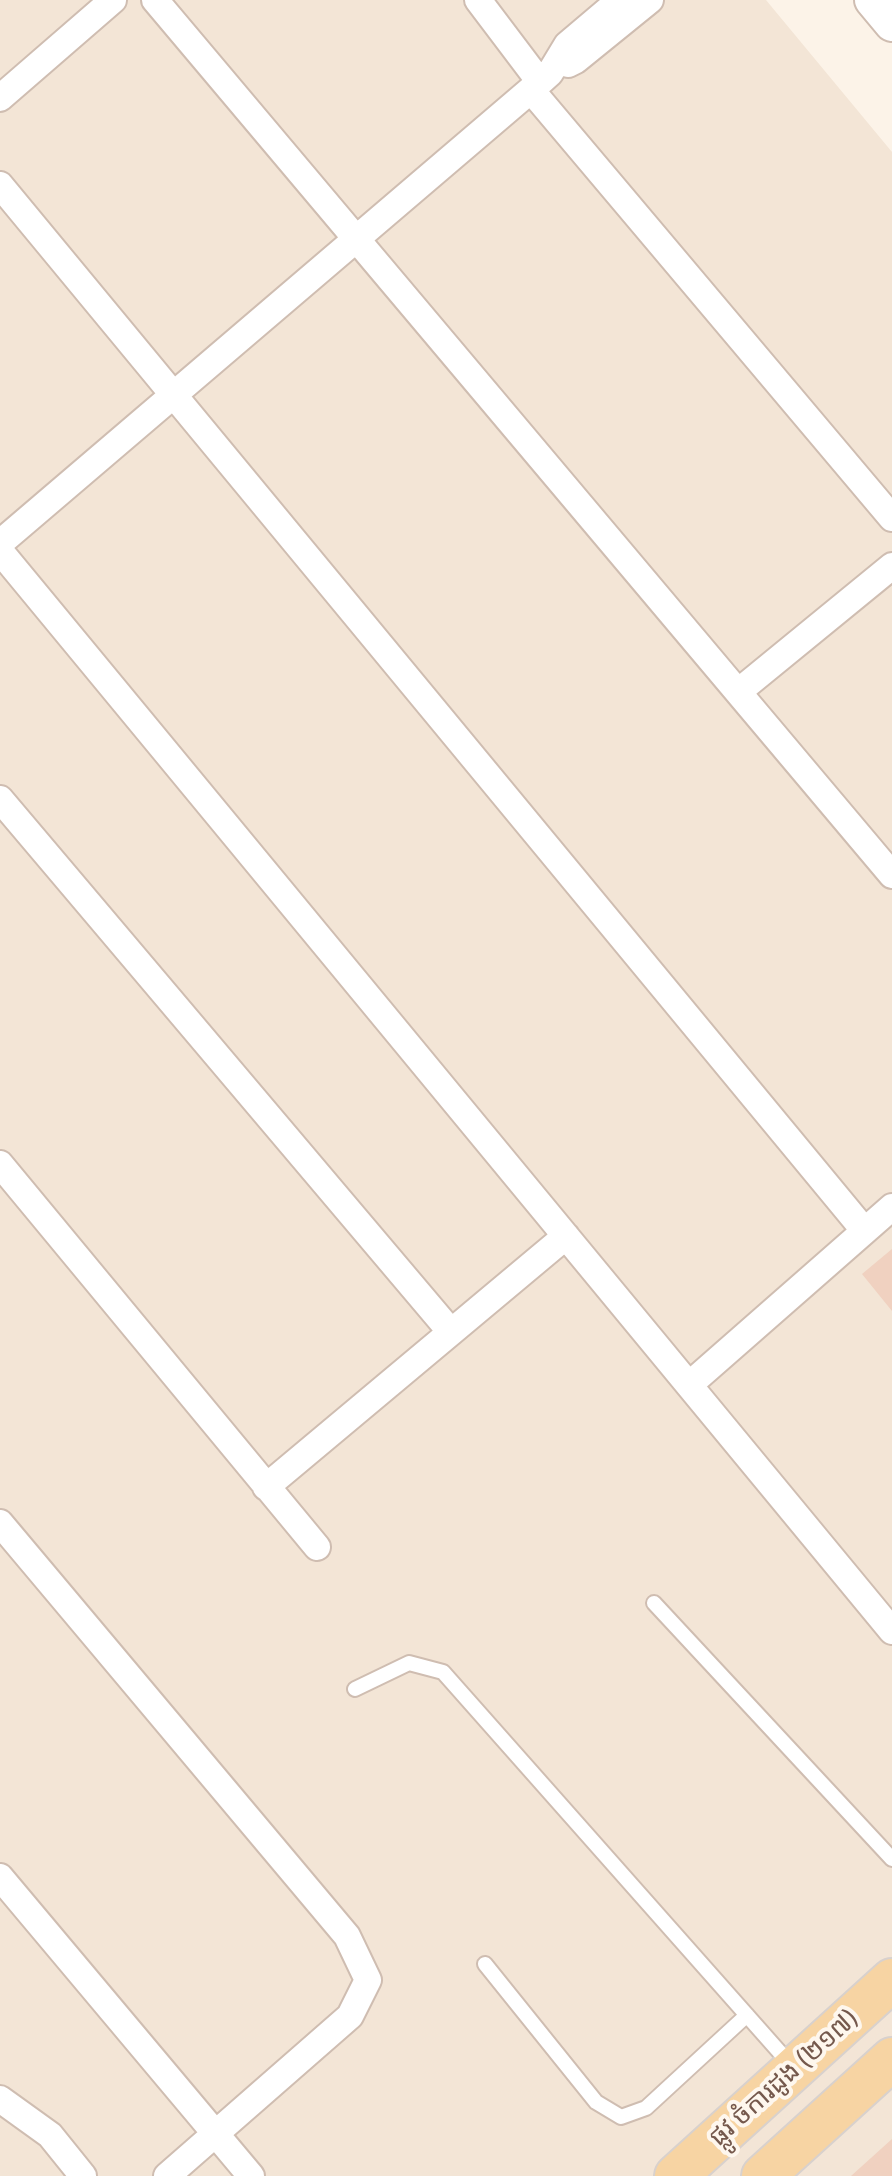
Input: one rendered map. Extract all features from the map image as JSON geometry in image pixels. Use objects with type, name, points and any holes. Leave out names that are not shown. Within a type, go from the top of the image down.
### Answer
[{"type":"main road","name":"ផ្លូវ ចំការដូង (២១៧)","points":[[676,2176],[892,1980]]},
{"type":"main road","points":[[763,2176],[892,2059]]},
{"type":"street","points":[[0,98],[113,0]]},
{"type":"street","points":[[155,0],[892,875]]},
{"type":"street","points":[[478,0],[892,518]]},
{"type":"street","points":[[540,81],[567,45],[620,0]]},
{"type":"street","points":[[0,543],[540,81],[576,60],[650,0]]},
{"type":"street","points":[[872,0],[892,24]]},
{"type":"street","points":[[0,185],[864,1230]]},
{"type":"street","points":[[0,551],[892,1631]]},
{"type":"street","points":[[738,692],[892,566]]},
{"type":"street","points":[[0,799],[451,1332]]},
{"type":"street","points":[[0,1164],[317,1547]]},
{"type":"street","points":[[689,1385],[892,1207]]},
{"type":"street","points":[[266,1487],[566,1236]]},
{"type":"street","points":[[0,1523],[347,1936],[368,1980],[350,2016],[167,2176]]},
{"type":"street","points":[[0,1877],[251,2176]]},
{"type":"street","points":[[0,2099],[50,2135],[83,2176]]},
{"type":"lane","points":[[654,1603],[892,1859]]},
{"type":"lane","points":[[355,1689],[409,1663],[443,1672],[795,2068]]},
{"type":"lane","points":[[485,1964],[596,2102],[621,2117],[646,2108],[747,2015]]},
{"type":"shaded area","points":[[0,0],[766,0],[892,152],[892,2176],[0,2176]]},
{"type":"building","points":[[892,1249],[892,1311],[862,1274]]},
{"type":"building","points":[[892,2139],[892,2176],[851,2176]]}]
